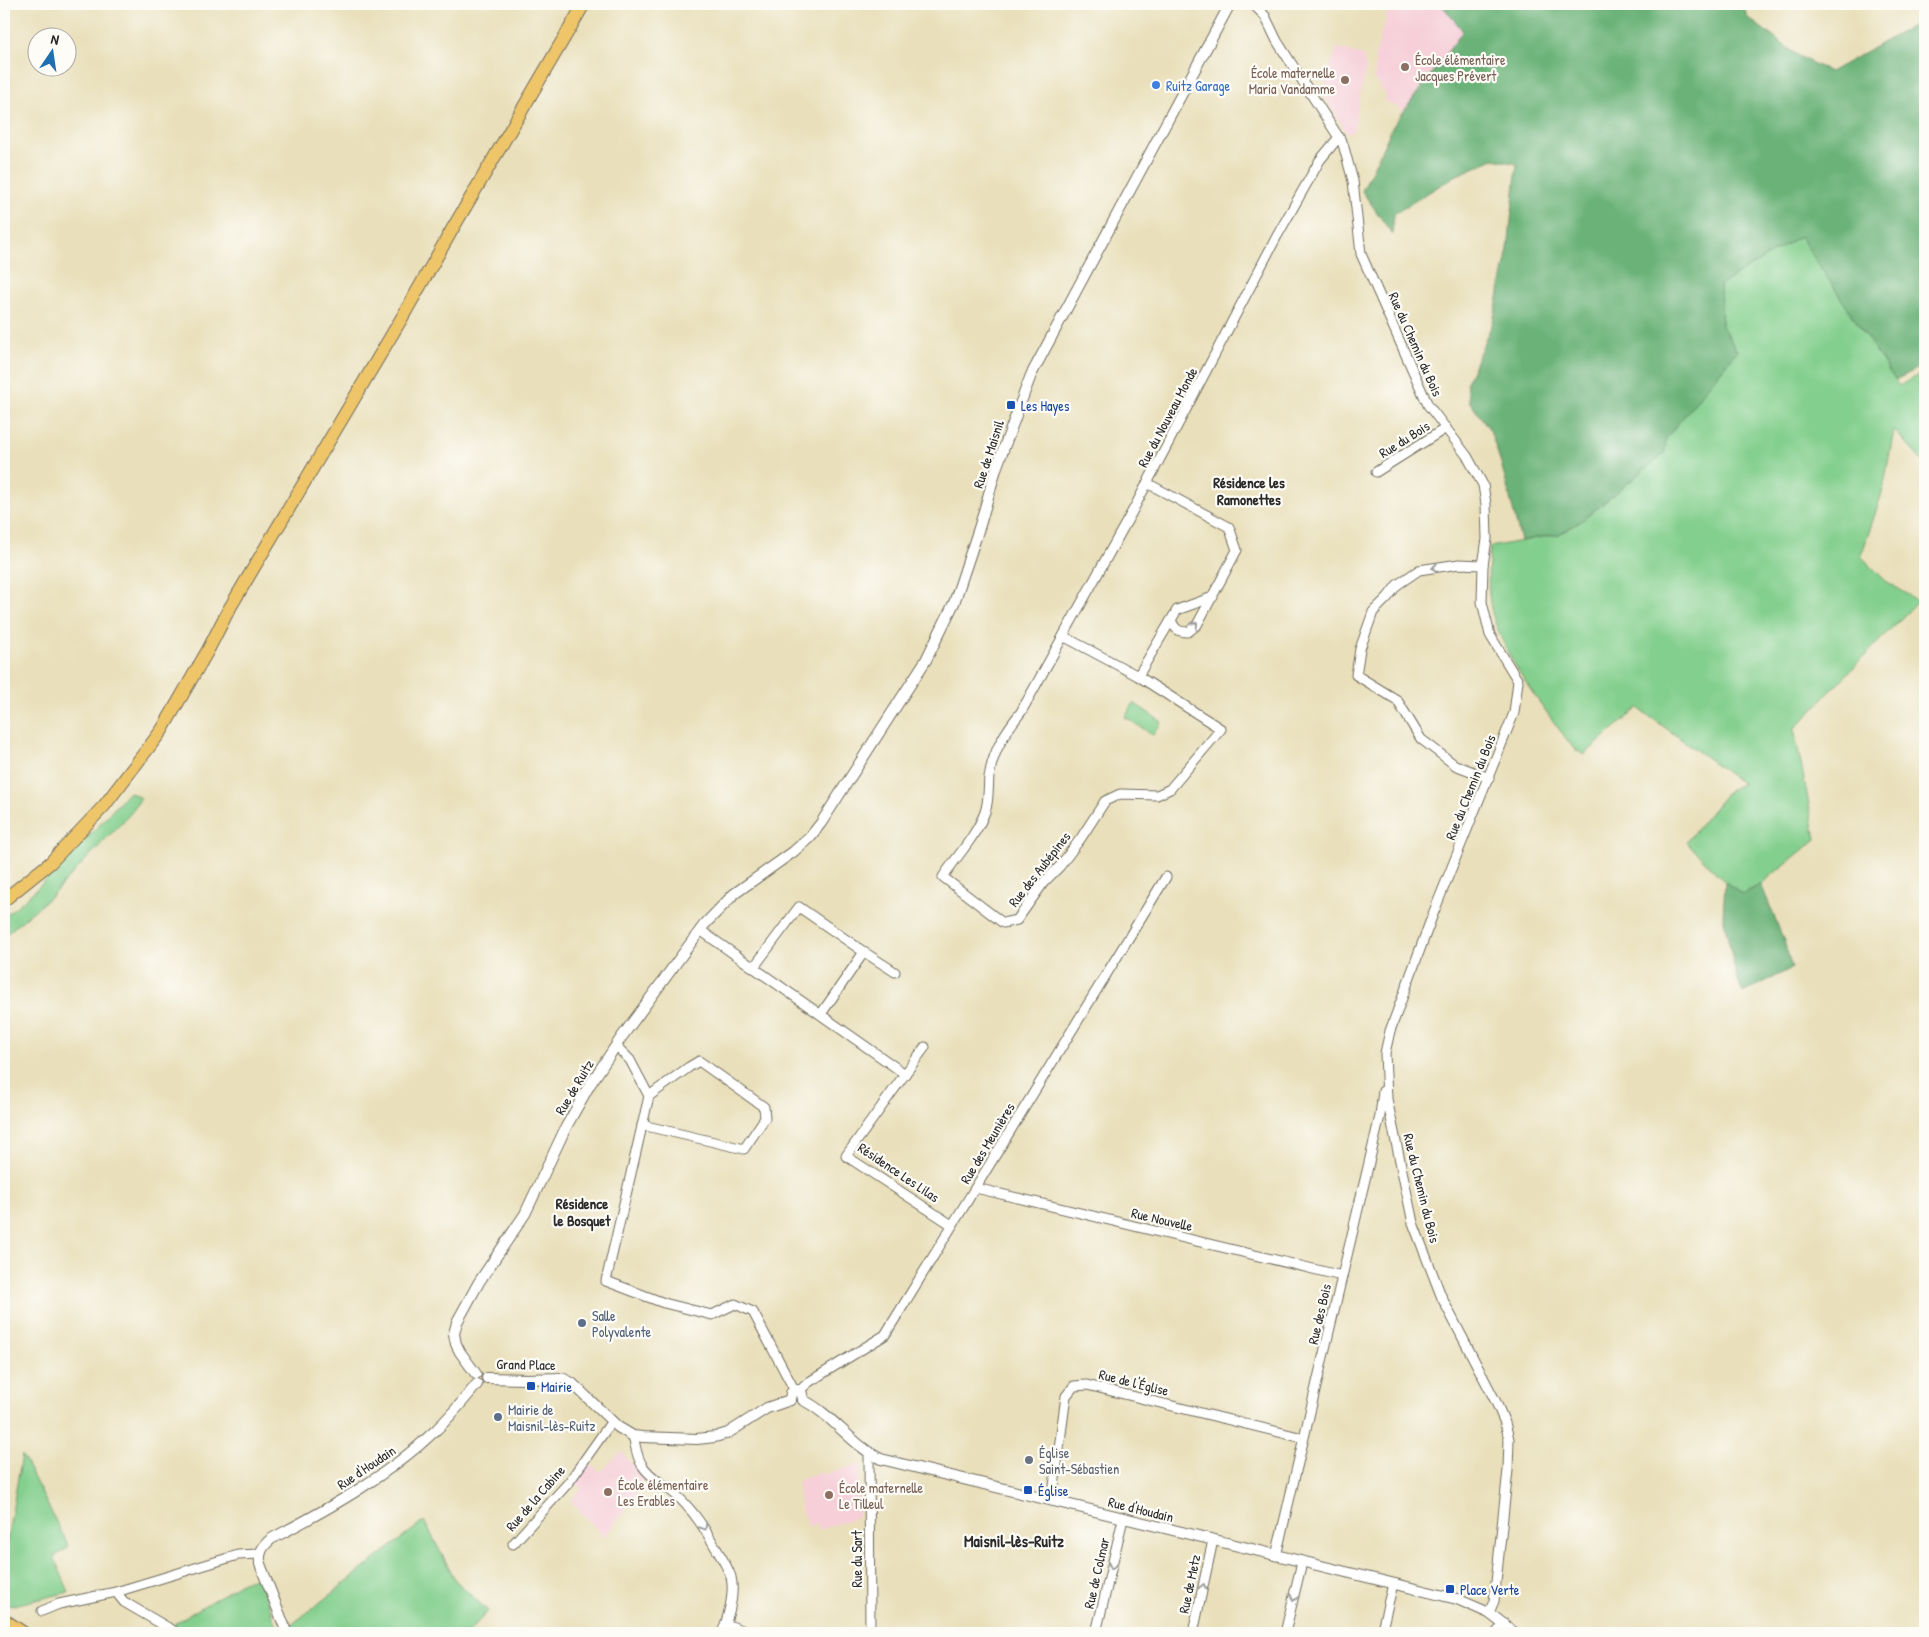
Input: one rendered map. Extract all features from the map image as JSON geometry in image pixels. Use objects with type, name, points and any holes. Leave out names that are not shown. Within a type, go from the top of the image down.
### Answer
[{"type":"highway","points":[[4,1621],[21,1633]]},
{"type":"main road","points":[[4,900],[50,863],[104,806],[162,730],[228,611],[398,325],[457,219],[584,4]]},
{"type":"street","name":"Rue de Maisnil","points":[[793,852],[810,837],[821,822],[926,660],[954,603],[996,469],[1031,375],[1230,4]]},
{"type":"street","name":"Rue du Chemin du Bois","points":[[1253,4],[1265,16],[1277,41],[1339,137],[1347,154],[1361,254],[1428,405],[1467,456],[1483,485],[1486,504],[1487,539],[1483,565],[1482,602],[1490,635],[1518,681],[1514,713],[1433,914],[1390,1031],[1385,1053],[1387,1099],[1407,1198],[1418,1239],[1442,1298],[1496,1402],[1505,1423],[1509,1439],[1508,1470],[1494,1601],[1489,1613]]},
{"type":"street","points":[[1260,4],[1265,16]]},
{"type":"street","name":"Rue du Nouveau Monde","points":[[1021,712],[1147,483],[1277,236],[1320,160],[1339,137]]},
{"type":"street","name":"Rue du Bois","points":[[1376,472],[1446,428]]},
{"type":"street","points":[[1147,483],[1229,527],[1237,550],[1197,625],[1188,632],[1180,632],[1174,628],[1171,620]]},
{"type":"street","points":[[1483,565],[1460,564],[1419,570],[1397,585],[1373,612],[1360,649],[1356,675],[1397,700],[1421,739],[1455,765],[1489,778]]},
{"type":"street","points":[[1063,636],[1138,676],[1177,610],[1213,598]]},
{"type":"street","name":"Rue des Aubépines","points":[[1021,712],[1006,732],[995,752],[986,810],[977,829],[943,877],[1003,923],[1017,920],[1044,882],[1065,859],[1105,801],[1120,794],[1157,795],[1170,789],[1221,729],[1138,676]]},
{"type":"street","name":"Rue de Ruitz","points":[[476,1379],[456,1344],[454,1334],[457,1322],[479,1282],[525,1214],[566,1127],[589,1086],[700,930],[734,894],[793,852]]},
{"type":"street","name":"Rue des Meunières","points":[[797,1395],[809,1382],[885,1335],[1166,877]]},
{"type":"street","points":[[754,967],[799,907],[895,972]]},
{"type":"street","points":[[700,930],[904,1074],[926,1047]]},
{"type":"street","points":[[821,1014],[864,952]]},
{"type":"street","points":[[616,1046],[630,1060],[649,1096]]},
{"type":"street","points":[[642,1125],[744,1149],[765,1118],[764,1107],[699,1061],[649,1096],[642,1125],[606,1281],[664,1304],[712,1315],[735,1304],[753,1312],[797,1395],[767,1408],[728,1433],[715,1437],[697,1439],[633,1436],[637,1456],[642,1466],[676,1494],[695,1514],[722,1558],[731,1577],[732,1588],[724,1629],[749,1633]]},
{"type":"street","name":"Résidence Les Lilas","points":[[904,1074],[846,1156],[952,1226]]},
{"type":"street","name":"Rue des Bois","points":[[1276,1556],[1380,1116],[1385,1079]]},
{"type":"street","name":"Rue Nouvelle","points":[[976,1188],[1342,1276]]},
{"type":"street","name":"Grand Place","points":[[476,1379],[483,1373],[487,1378],[562,1378],[572,1383],[612,1421],[633,1436]]},
{"type":"street","name":"Rue d'Houdain","points":[[259,1554],[264,1545],[271,1539],[329,1509],[397,1464],[441,1426],[476,1379]]},
{"type":"street","name":"Rue de l'Église","points":[[1052,1501],[1066,1396],[1074,1386],[1087,1385],[1303,1438]]},
{"type":"street","name":"Rue d'Houdain","points":[[797,1395],[824,1414],[869,1454],[888,1462],[1457,1599],[1489,1613],[1515,1633]]},
{"type":"street","name":"Rue de la Cabine","points":[[513,1544],[569,1482],[612,1421]]},
{"type":"street","name":"Rue du Sart","points":[[869,1454],[870,1633]]},
{"type":"street","name":"Rue de Colmar","points":[[1096,1633],[1123,1519]]},
{"type":"street","name":"Rue de Metz","points":[[1193,1633],[1212,1540]]},
{"type":"street","points":[[42,1611],[60,1604],[116,1592],[238,1555],[259,1554],[260,1564],[287,1633]]},
{"type":"street","points":[[1285,1633],[1302,1562]]},
{"type":"street","points":[[1381,1633],[1393,1584]]},
{"type":"street","points":[[116,1592],[124,1602],[177,1633]]},
{"type":"street","points":[[1496,1633],[1505,1624]]},
{"type":"shaded area","name":"École élémentaire Jacques Prévert","points":[[1390,4],[1441,4],[1463,30],[1404,110],[1384,101],[1386,95],[1375,79],[1375,56]]},
{"type":"shaded area","name":"École maternelle Maria Vandamme","points":[[1337,47],[1363,56],[1366,68],[1353,131],[1347,133],[1322,92]]},
{"type":"shaded area","name":"École élémentaire Les Erables","points":[[621,1451],[643,1478],[635,1497],[604,1537],[571,1501],[582,1488],[574,1482],[586,1461],[601,1472]]},
{"type":"shaded area","name":"École maternelle Le Tilleul","points":[[860,1464],[858,1517],[819,1530],[817,1523],[809,1527],[801,1510],[797,1481],[822,1472],[823,1475]]},
{"type":"green space","points":[[1441,4],[1743,4],[1747,17],[1800,57],[1830,72],[1925,19],[1925,361],[1917,369],[1895,380],[1800,236],[1720,285],[1722,326],[1737,351],[1666,438],[1665,453],[1580,522],[1559,534],[1521,541],[1501,463],[1490,430],[1469,401],[1467,382],[1493,322],[1508,249],[1517,164],[1494,159],[1455,176],[1394,214],[1392,234],[1362,191],[1393,126],[1463,31]]},
{"type":"green space","points":[[1800,236],[1899,386],[1925,371],[1925,464],[1894,430],[1883,490],[1861,556],[1886,581],[1918,601],[1794,729],[1816,839],[1761,884],[1743,894],[1725,882],[1686,842],[1729,790],[1743,784],[1638,708],[1584,755],[1573,748],[1519,672],[1502,639],[1490,604],[1488,575],[1490,547],[1559,534],[1580,522],[1664,453],[1666,438],[1737,351],[1722,326],[1720,285]]},
{"type":"green space","points":[[1134,703],[1162,722],[1153,735],[1125,717]]},
{"type":"green space","points":[[129,792],[141,798],[130,814],[50,897],[4,936],[4,917],[53,873]]},
{"type":"green space","points":[[1725,882],[1743,894],[1761,884],[1784,941],[1792,968],[1743,993],[1736,975],[1723,916]]},
{"type":"green space","points":[[22,1455],[69,1547],[54,1557],[69,1592],[10,1606],[4,1602],[4,1558]]},
{"type":"green space","points":[[424,1521],[456,1581],[488,1611],[468,1633],[294,1633],[290,1626]]},
{"type":"green space","points":[[258,1577],[280,1633],[185,1633],[174,1624],[243,1582]]},
{"type":"place","name":"École élémentaire Jacques Prévert","points":[[1405,67]]},
{"type":"place","name":"École maternelle Maria Vandamme","points":[[1345,80]]},
{"type":"place","name":"Ruitz Garage","points":[[1156,85]]},
{"type":"place","name":"Les Hayes","points":[[1011,405]]},
{"type":"place","name":"Salle Polyvalente","points":[[582,1323]]},
{"type":"place","name":"Mairie","points":[[531,1386]]},
{"type":"place","name":"Mairie de Maisnil-lès-Ruitz","points":[[498,1417]]},
{"type":"place","name":"Église Saint-Sébastien","points":[[1029,1460]]},
{"type":"place","name":"Église","points":[[1028,1490]]},
{"type":"place","name":"École élémentaire Les Erables","points":[[608,1492]]},
{"type":"place","name":"École maternelle Le Tilleul","points":[[829,1495]]},
{"type":"place","name":"Place Verte","points":[[1450,1589]]},
{"type":"district","name":"Résidence les Ramonettes","points":[[1249,490]]},
{"type":"district","name":"Résidence le Bosquet","points":[[582,1212]]},
{"type":"district","name":"Maisnil-lès-Ruitz","points":[[1014,1541]]}]
